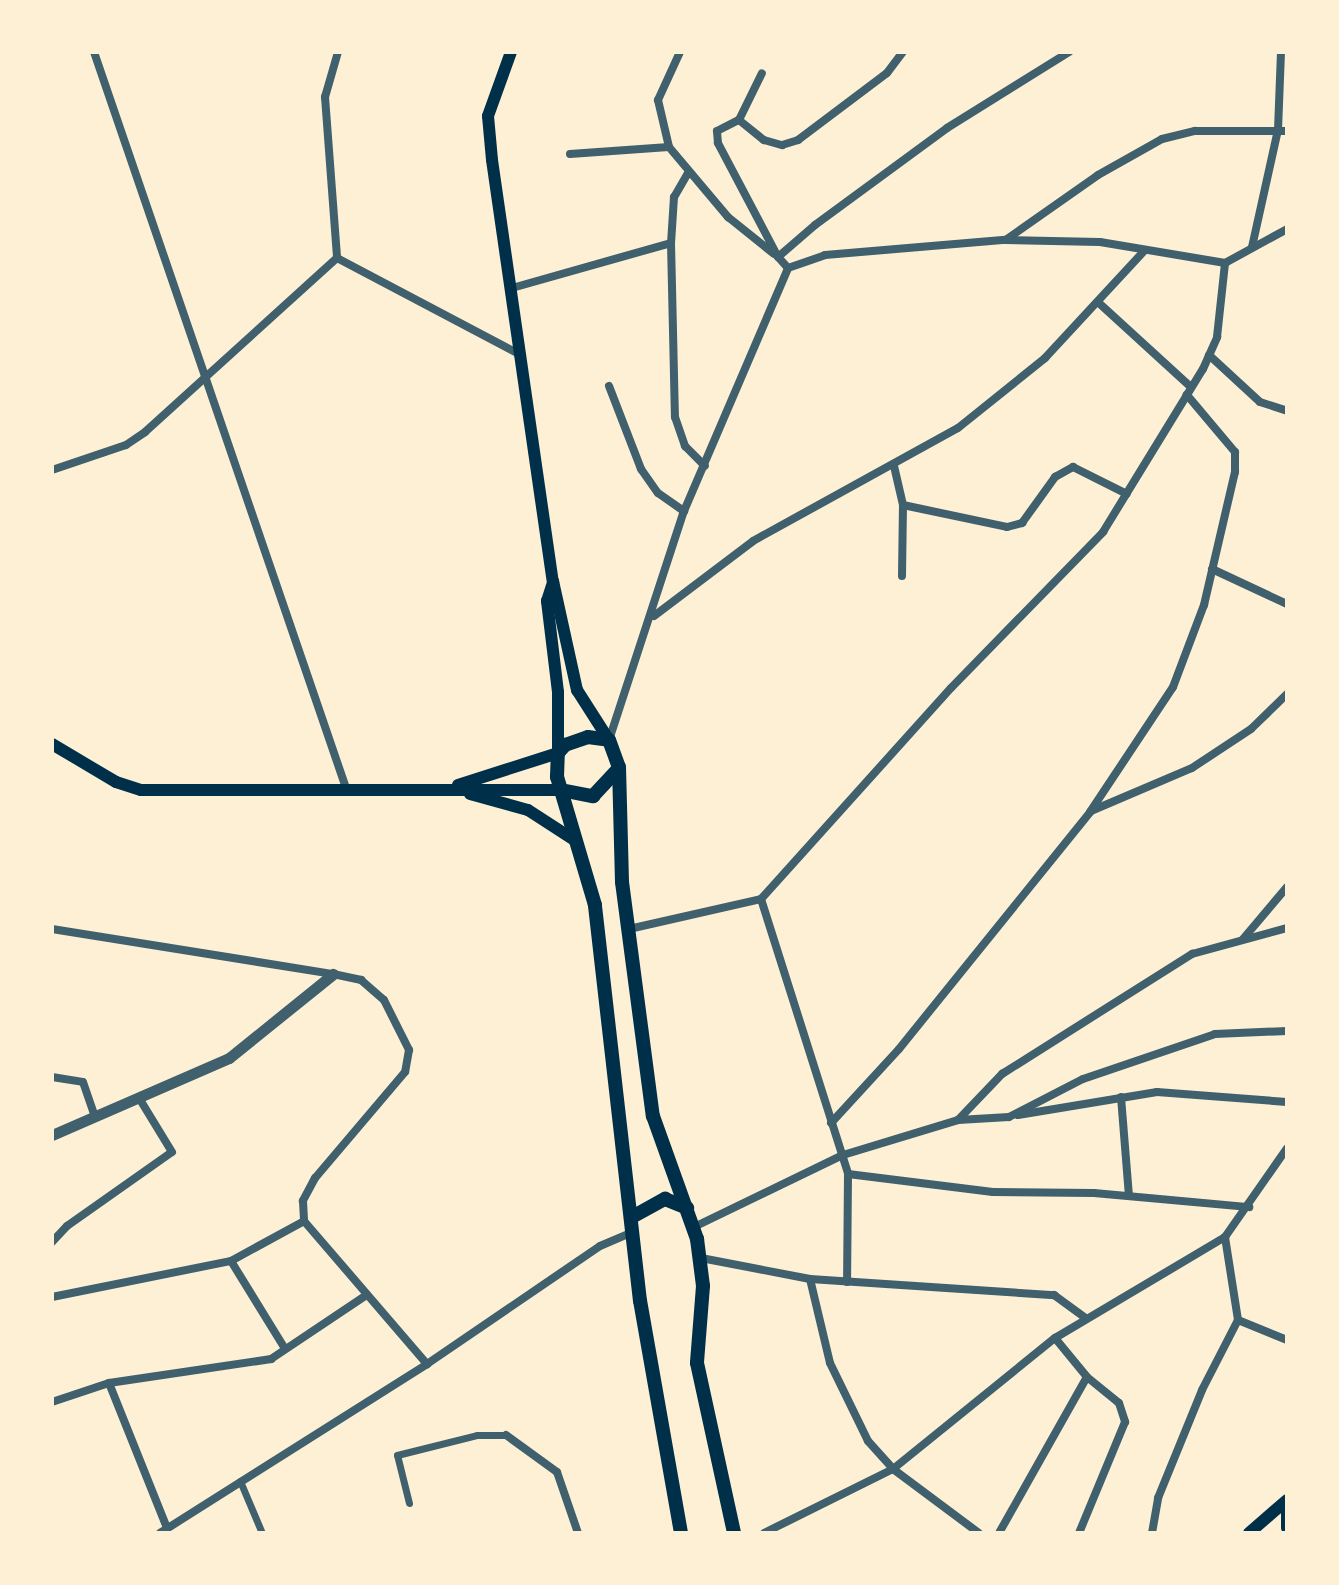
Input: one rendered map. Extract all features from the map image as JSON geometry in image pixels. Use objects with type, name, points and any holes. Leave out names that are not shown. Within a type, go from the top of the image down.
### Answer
[{"type":"main road","points":[[511,52],[488,116],[553,581],[577,690],[609,740],[619,767],[619,846],[653,1116],[694,1227],[701,1258],[697,1363],[734,1533]]},
{"type":"main road","points":[[553,581],[547,601],[558,692],[561,790],[602,951],[632,1225],[681,1533]]},
{"type":"main road","points":[[444,789],[558,753],[576,739],[609,740]]},
{"type":"main road","points":[[52,744],[116,782],[141,790],[561,790],[593,796],[613,780],[619,767]]},
{"type":"main road","points":[[444,789],[528,810],[576,841]]},
{"type":"main road","points":[[632,1225],[665,1199],[687,1208]]},
{"type":"main road","points":[[1249,1533],[1287,1500]]},
{"type":"main road","points":[[1287,1509],[1287,1528]]},
{"type":"street","points":[[94,52],[347,792]]},
{"type":"street","points":[[337,258],[325,97],[338,52]]},
{"type":"street","points":[[680,52],[658,100],[669,147],[728,217],[788,268]]},
{"type":"street","points":[[739,120],[764,140],[782,145],[798,140],[887,73],[903,52]]},
{"type":"street","points":[[778,257],[947,128],[1069,52]]},
{"type":"street","points":[[1252,247],[1283,130],[1281,52]]},
{"type":"street","points":[[762,73],[739,120],[717,131],[718,143],[778,257]]},
{"type":"street","points":[[1005,240],[1098,175],[1162,139],[1195,131],[1283,130]]},
{"type":"street","points":[[570,154],[669,147]]},
{"type":"street","points":[[688,173],[674,197],[671,243],[675,417],[685,446],[705,466]]},
{"type":"street","points":[[609,740],[653,616],[684,511],[788,268],[825,255],[1005,240],[1100,242],[1225,263],[1287,229]]},
{"type":"street","points":[[512,288],[671,243]]},
{"type":"street","points":[[653,616],[753,541],[894,466],[1003,394],[1100,304],[1144,251]]},
{"type":"street","points":[[52,470],[126,445],[337,258]]},
{"type":"street","points":[[337,258],[521,355]]},
{"type":"street","points":[[629,929],[761,899],[951,688],[1084,555],[1127,494],[1209,355],[1217,337],[1225,263]]},
{"type":"street","points":[[831,1123],[899,1049],[1090,812],[1173,687],[1204,605],[1235,472],[1235,452],[1189,391],[1100,304]]},
{"type":"street","points":[[1209,355],[1260,402],[1287,411]]},
{"type":"street","points":[[609,386],[641,469],[666,500],[684,511]]},
{"type":"street","points":[[894,466],[903,505],[902,576]]},
{"type":"street","points":[[903,505],[1017,527],[1055,477],[1079,467],[1127,494]]},
{"type":"street","points":[[1212,569],[1287,604]]},
{"type":"street","points":[[1090,812],[1192,768],[1251,729],[1287,694]]},
{"type":"street","points":[[1243,939],[1287,887]]},
{"type":"street","points":[[761,899],[848,1174],[847,1282]]},
{"type":"street","points":[[958,1120],[1002,1074],[1192,954],[1287,928]]},
{"type":"street","points":[[52,929],[333,974],[361,980],[384,1000],[409,1050],[405,1072],[315,1178],[303,1201],[304,1221],[365,1296],[427,1364]]},
{"type":"street","points":[[52,1135],[229,1058],[333,974]]},
{"type":"street","points":[[1009,1117],[1083,1079],[1215,1034],[1287,1031]]},
{"type":"street","points":[[52,1077],[83,1082],[95,1117]]},
{"type":"street","points":[[694,1227],[843,1155],[958,1120],[1009,1117],[1157,1092],[1287,1102]]},
{"type":"street","points":[[1121,1097],[1129,1196]]},
{"type":"street","points":[[52,1242],[67,1226],[172,1152],[139,1098]]},
{"type":"street","points":[[764,1533],[893,1469],[1055,1338],[1225,1237],[1249,1207],[1287,1148]]},
{"type":"street","points":[[848,1174],[993,1192],[1129,1196],[1249,1207]]},
{"type":"street","points":[[52,1297],[231,1261],[304,1221]]},
{"type":"street","points":[[109,1383],[164,1530],[427,1364],[632,1225]]},
{"type":"street","points":[[1152,1533],[1158,1498],[1202,1390],[1238,1320],[1225,1237]]},
{"type":"street","points":[[701,1258],[810,1279],[1054,1295],[1086,1318]]},
{"type":"street","points":[[231,1261],[284,1347]]},
{"type":"street","points":[[810,1279],[830,1363],[868,1441],[893,1469],[979,1533]]},
{"type":"street","points":[[52,1402],[109,1383],[271,1359],[284,1347],[365,1296]]},
{"type":"street","points":[[1238,1320],[1287,1340]]},
{"type":"street","points":[[1055,1338],[1087,1377],[1119,1403],[1125,1422],[1079,1533]]},
{"type":"street","points":[[999,1533],[1087,1377]]},
{"type":"street","points":[[409,1503],[397,1455],[477,1435],[506,1435],[557,1472],[578,1533]]},
{"type":"street","points":[[240,1481],[262,1533]]}]
